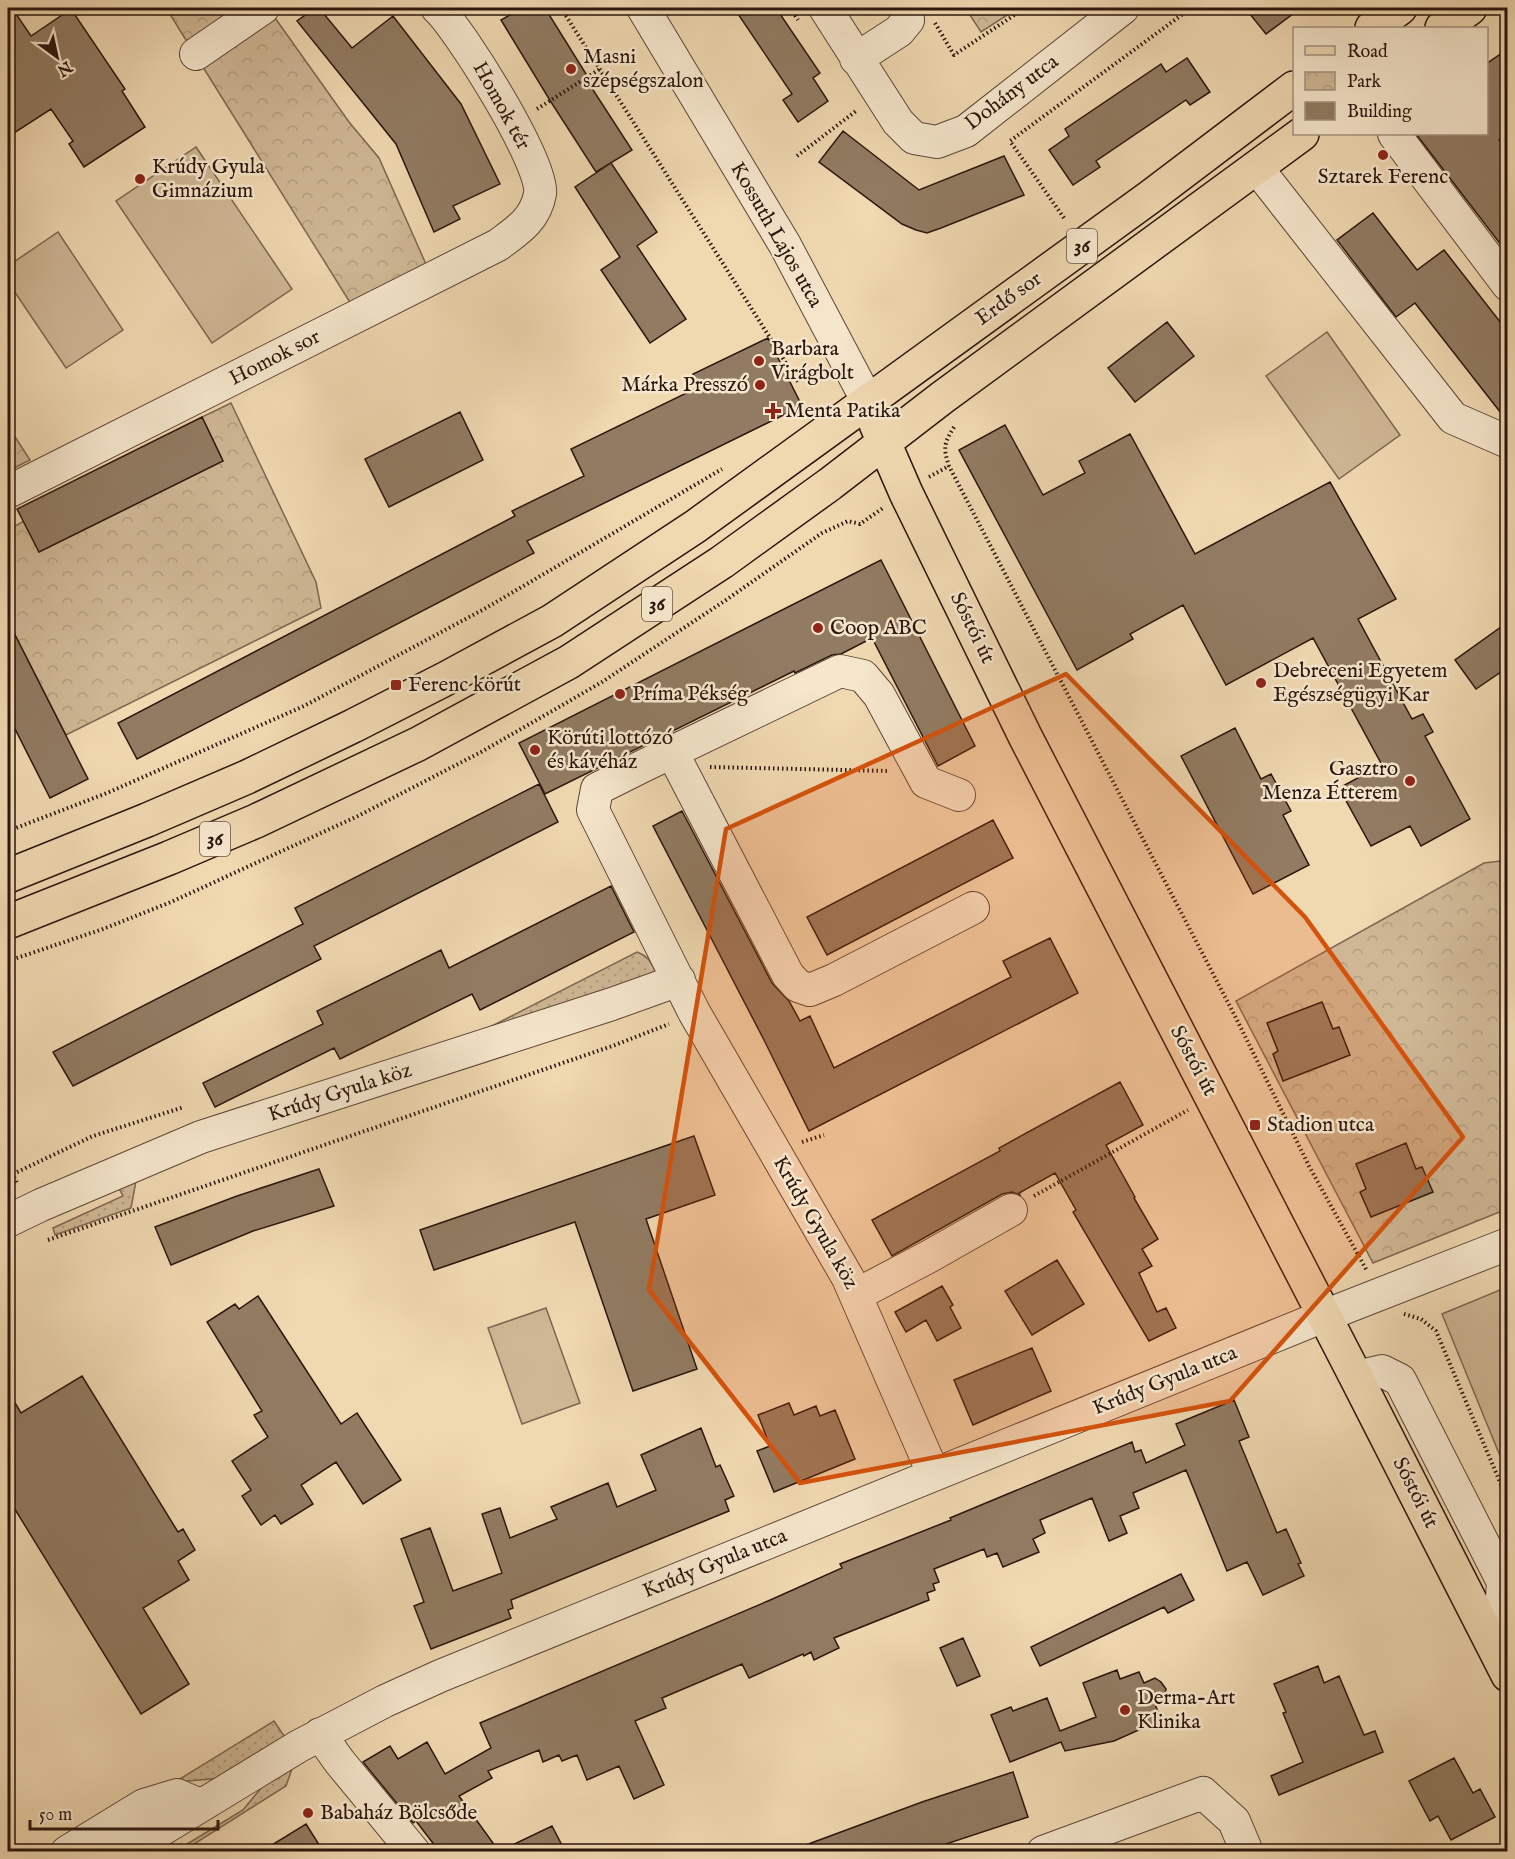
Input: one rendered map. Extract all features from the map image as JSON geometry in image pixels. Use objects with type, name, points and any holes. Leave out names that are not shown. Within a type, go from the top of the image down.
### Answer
[{"type":"main road","points":[[1373,27],[1400,8]]},
{"type":"main road","points":[[1443,27],[1470,8]]},
{"type":"main road","name":"Erdő sor","points":[[868,402],[1159,190],[1293,89]]},
{"type":"main road","name":"Erdő sor","points":[[884,443],[943,397],[1301,135]]},
{"type":"main road","name":"Kossuth Lajos utca","points":[[868,402],[884,443]]},
{"type":"main road","name":"36","points":[[8,876],[247,777],[435,684],[552,621],[696,526],[868,402]]},
{"type":"main road","name":"36","points":[[8,922],[256,821],[418,744],[569,662],[722,561],[884,443]]},
{"type":"main road","name":"Sóstói út","points":[[884,443],[906,493],[1025,736],[1508,1675]]},
{"type":"street","points":[[196,54],[263,8]]},
{"type":"street","name":"Homok tér","points":[[437,8],[446,16],[470,50],[514,124],[536,172],[541,191],[534,213]]},
{"type":"street","name":"Kossuth Lajos utca","points":[[643,8],[785,245],[868,402]]},
{"type":"street","name":"Dohány utca","points":[[814,17],[856,59],[898,122],[914,138],[937,142],[966,131],[1123,8]]},
{"type":"street","points":[[856,59],[898,31],[919,12]]},
{"type":"street","points":[[1395,135],[1508,285]]},
{"type":"street","points":[[1257,168],[1299,236],[1453,418],[1508,442]]},
{"type":"street","name":"Homok sor","points":[[8,492],[498,245],[528,222],[534,213]]},
{"type":"street","name":"Krúdy Gyula köz","points":[[926,782],[879,695],[863,676],[840,671],[676,759],[597,789],[593,810],[694,1012],[856,1295],[934,1475]]},
{"type":"street","points":[[676,759],[782,965],[798,986],[810,990],[834,980],[973,908]]},
{"type":"street","points":[[926,782],[959,795]]},
{"type":"street","name":"Krúdy Gyula köz","points":[[8,1221],[201,1137],[612,1004],[679,980]]},
{"type":"street","points":[[856,1295],[1021,1204]]},
{"type":"street","points":[[1324,1316],[1508,1244]]},
{"type":"street","name":"Krúdy Gyula utca","points":[[125,1851],[320,1734],[440,1676],[1324,1316]]},
{"type":"street","points":[[320,1734],[339,1761],[414,1851]]},
{"type":"street","points":[[1043,1851],[1203,1793],[1234,1821],[1247,1851]]},
{"type":"street","points":[[67,1851],[144,1805],[177,1795],[200,1805]]},
{"type":"path","points":[[561,8],[798,382]]},
{"type":"path","points":[[790,8],[814,17]]},
{"type":"path","points":[[919,12],[954,55],[1025,8]]},
{"type":"path","points":[[1064,218],[1010,141],[1191,8]]},
{"type":"path","points":[[514,124],[600,69]]},
{"type":"path","points":[[797,156],[856,111],[850,101]]},
{"type":"path","points":[[958,420],[946,440],[944,452],[949,466],[1237,1020],[1309,1166],[1379,1294],[1396,1311],[1421,1319],[1436,1331],[1508,1501]]},
{"type":"path","points":[[8,831],[107,792],[304,706],[486,608],[727,466]]},
{"type":"path","points":[[676,759],[888,771],[926,782]]},
{"type":"path","points":[[48,1240],[604,1048],[673,1023],[694,1012]]},
{"type":"path","points":[[1021,1204],[1212,1098]]},
{"type":"path","points":[[12,1174],[93,1136],[184,1107]]},
{"type":"path","points":[[798,1143],[824,1135]]},
{"type":"highlighted area","points":[[1066,674],[1305,917],[1463,1137],[1230,1401],[800,1483],[649,1290],[726,829]]},
{"type":"green space","points":[[166,8],[268,8],[349,122],[379,158],[429,271],[351,304]]},
{"type":"green space","points":[[975,8],[1018,8],[981,32],[968,12]]},
{"type":"green space","points":[[196,147],[292,289],[212,343],[116,201]]},
{"type":"green space","points":[[58,232],[123,330],[66,368],[8,282],[8,266]]},
{"type":"green space","points":[[1327,332],[1400,435],[1339,479],[1266,376]]},
{"type":"green space","points":[[231,403],[316,582],[321,608],[66,735],[8,621],[8,530],[24,521],[39,552],[223,461],[202,417]]},
{"type":"green space","points":[[8,426],[30,460],[8,471]]},
{"type":"green space","points":[[1500,861],[1508,880],[1507,1209],[1373,1263],[1236,1001],[1484,863]]},
{"type":"green space","points":[[637,952],[646,957],[655,971],[649,979],[490,1027]]},
{"type":"green space","points":[[115,1181],[136,1181],[131,1208],[55,1235],[53,1228],[123,1196]]},
{"type":"green space","points":[[1507,1287],[1507,1473],[1442,1314]]},
{"type":"green space","points":[[546,1308],[580,1403],[522,1424],[488,1328]]},
{"type":"green space","points":[[274,1721],[286,1739],[223,1778],[175,1782]]},
{"type":"green space","points":[[293,1766],[286,1786],[183,1851],[174,1852],[243,1810],[262,1787]]},
{"type":"building","points":[[8,8],[12,8],[31,36],[71,9],[125,89],[122,91],[145,127],[84,167],[69,144],[73,141],[51,109],[14,133],[8,123]]},
{"type":"building","points":[[315,8],[319,8],[352,48],[393,16],[461,104],[500,184],[453,206],[460,219],[434,232],[396,144],[297,21]]},
{"type":"building","points":[[522,8],[545,8],[586,74],[584,76],[632,150],[596,172],[501,20]]},
{"type":"building","points":[[734,8],[776,8],[820,73],[813,78],[828,101],[798,122],[783,100],[792,94]]},
{"type":"building","points":[[1245,8],[1301,8],[1266,34]]},
{"type":"building","points":[[1508,49],[1508,134],[1499,140],[1508,150],[1508,254],[1417,135],[1488,135],[1488,63]]},
{"type":"building","points":[[1187,58],[1210,92],[1190,105],[1186,100],[1096,161],[1100,167],[1073,185],[1049,150],[1069,136],[1065,129],[1161,64],[1166,72]]},
{"type":"building","points":[[843,131],[919,190],[1004,156],[1024,195],[927,233],[916,230],[902,224],[819,162]]},
{"type":"building","points":[[611,163],[657,232],[637,246],[686,319],[650,343],[601,270],[620,257],[575,187]]},
{"type":"building","points":[[1373,213],[1417,270],[1444,250],[1508,332],[1508,422],[1415,303],[1396,317],[1337,240]]},
{"type":"building","points":[[1167,322],[1194,356],[1135,402],[1108,368]]},
{"type":"building","points":[[768,338],[802,406],[527,541],[534,553],[137,759],[118,723],[515,516],[512,511],[584,476],[571,449],[699,387],[693,374]]},
{"type":"building","points":[[460,412],[483,460],[389,507],[365,459]]},
{"type":"building","points":[[202,417],[223,461],[39,552],[17,509]]},
{"type":"building","points":[[1005,425],[1043,495],[1085,473],[1079,461],[1130,434],[1195,554],[1330,482],[1396,599],[1358,619],[1412,719],[1423,714],[1433,732],[1425,736],[1470,819],[1421,846],[1410,826],[1371,846],[1339,788],[1382,765],[1313,638],[1226,685],[1183,605],[1130,634],[1133,639],[1077,670],[959,450]]},
{"type":"building","points":[[881,560],[975,746],[938,766],[872,638],[841,654],[832,655],[795,673],[794,671],[545,794],[519,743]]},
{"type":"building","points":[[8,621],[88,779],[50,798],[8,715]]},
{"type":"building","points":[[1508,622],[1508,667],[1476,689],[1455,660]]},
{"type":"building","points":[[1235,728],[1261,779],[1271,774],[1291,811],[1283,815],[1309,865],[1253,894],[1181,756]]},
{"type":"building","points":[[539,784],[558,822],[314,946],[321,959],[73,1086],[53,1052],[303,924],[295,908]]},
{"type":"building","points":[[682,811],[772,983],[789,1001],[800,1021],[810,1016],[834,1068],[1011,977],[1003,961],[1050,938],[1078,993],[809,1131],[653,826]]},
{"type":"building","points":[[993,820],[1013,858],[827,955],[807,917]]},
{"type":"building","points":[[611,886],[634,932],[480,1010],[472,994],[340,1059],[334,1048],[215,1107],[203,1083],[323,1024],[317,1011],[441,950],[449,968]]},
{"type":"building","points":[[1322,1002],[1333,1029],[1339,1027],[1350,1055],[1283,1081],[1273,1054],[1278,1051],[1267,1023]]},
{"type":"building","points":[[1120,1082],[1143,1125],[1106,1145],[1158,1239],[1142,1249],[1152,1266],[1139,1273],[1157,1312],[1166,1308],[1176,1328],[1149,1341],[1073,1212],[1076,1210],[1055,1173],[1019,1193],[1020,1195],[1012,1192],[1002,1194],[892,1256],[872,1220],[1000,1151],[999,1148]]},
{"type":"building","points":[[694,1136],[715,1195],[646,1219],[697,1369],[633,1391],[575,1222],[434,1270],[420,1230]]},
{"type":"building","points":[[1406,1143],[1416,1169],[1422,1167],[1433,1192],[1371,1217],[1360,1192],[1366,1189],[1356,1164]]},
{"type":"building","points":[[319,1169],[334,1206],[253,1231],[171,1265],[155,1227],[237,1196]]},
{"type":"building","points":[[1057,1260],[1084,1304],[1032,1335],[1005,1291]]},
{"type":"building","points":[[942,1286],[953,1305],[950,1307],[961,1328],[937,1341],[926,1320],[906,1332],[895,1312]]},
{"type":"building","points":[[258,1296],[341,1424],[357,1413],[401,1480],[363,1504],[336,1462],[301,1485],[313,1504],[281,1524],[275,1515],[261,1525],[242,1496],[251,1490],[232,1461],[268,1437],[254,1415],[262,1411],[207,1322],[235,1304],[239,1309]]},
{"type":"building","points":[[1032,1348],[1051,1391],[973,1425],[954,1380]]},
{"type":"building","points":[[82,1376],[178,1532],[183,1529],[195,1550],[178,1561],[189,1580],[143,1608],[189,1684],[141,1714],[8,1498],[8,1391],[21,1413]]},
{"type":"building","points":[[1234,1400],[1249,1437],[1239,1441],[1277,1533],[1286,1529],[1301,1563],[1298,1564],[1304,1576],[1263,1595],[1247,1562],[1227,1571],[1186,1470],[1133,1493],[1139,1508],[1120,1516],[1127,1533],[1109,1541],[1092,1498],[1040,1520],[1045,1533],[1033,1539],[1039,1552],[1003,1567],[997,1553],[987,1557],[984,1549],[934,1569],[939,1582],[933,1584],[935,1590],[927,1593],[929,1600],[834,1638],[839,1648],[814,1660],[811,1652],[804,1656],[803,1654],[749,1678],[742,1664],[662,1698],[666,1708],[635,1721],[664,1785],[634,1799],[619,1766],[587,1780],[577,1755],[562,1761],[559,1755],[543,1762],[539,1750],[488,1771],[492,1778],[459,1796],[493,1843],[481,1851],[439,1851],[416,1821],[413,1823],[363,1762],[390,1746],[398,1759],[427,1742],[445,1774],[491,1748],[480,1723],[768,1601],[842,1568],[840,1564],[951,1520],[950,1518],[1132,1442],[1135,1452],[1141,1450],[1146,1463],[1185,1445],[1176,1424]]},
{"type":"building","points":[[789,1403],[794,1415],[816,1406],[820,1416],[835,1410],[855,1459],[774,1492],[757,1451],[770,1446],[758,1415]]},
{"type":"building","points":[[701,1428],[716,1467],[720,1465],[734,1496],[725,1500],[729,1511],[511,1600],[513,1608],[508,1610],[511,1618],[431,1649],[414,1606],[424,1602],[401,1539],[430,1528],[453,1591],[502,1573],[482,1514],[500,1508],[510,1538],[557,1519],[551,1507],[608,1483],[617,1507],[656,1490],[641,1455]]},
{"type":"building","points":[[1181,1574],[1194,1600],[1168,1613],[1164,1607],[1040,1666],[1031,1647]]},
{"type":"building","points":[[963,1638],[980,1676],[957,1686],[940,1648]]},
{"type":"building","points":[[1318,1666],[1324,1683],[1339,1676],[1364,1735],[1375,1731],[1383,1752],[1279,1795],[1271,1776],[1303,1762],[1274,1684]]},
{"type":"building","name":"Derma-Art Klinika","points":[[1117,1670],[1120,1679],[1139,1672],[1144,1683],[1155,1678],[1161,1682],[1166,1689],[1165,1698],[1155,1704],[1161,1720],[1114,1741],[1065,1751],[1061,1742],[1010,1762],[991,1715],[1011,1707],[1013,1711],[1047,1698],[1060,1731],[1096,1717],[1083,1683]]},
{"type":"building","points":[[1454,1758],[1473,1793],[1480,1789],[1495,1817],[1451,1840],[1438,1816],[1430,1821],[1409,1781]]},
{"type":"building","points":[[1013,1772],[1028,1817],[918,1851],[796,1851],[795,1849],[922,1802]]},
{"type":"building","points":[[306,1824],[323,1851],[262,1851]]},
{"type":"building","points":[[552,1826],[565,1851],[500,1851]]},
{"type":"place","name":"Masni szépségszalon","points":[[571,69]]},
{"type":"place","name":"Sztarek Ferenc","points":[[1383,155]]},
{"type":"place","name":"Krúdy Gyula Gimnázium","points":[[140,179]]},
{"type":"place","name":"Barbara Virágbolt","points":[[759,361]]},
{"type":"place","name":"Márka Presszó","points":[[760,385]]},
{"type":"place","name":"Menta Patika","points":[[773,411]]},
{"type":"place","name":"Coop ABC","points":[[818,628]]},
{"type":"place","name":"Debreceni Egyetem Egészségügyi Kar","points":[[1261,683]]},
{"type":"place","name":"Ferenc körút","points":[[396,685]]},
{"type":"place","name":"Príma Pékség","points":[[620,694]]},
{"type":"place","name":"Körúti lottózó és kávéház","points":[[535,750]]},
{"type":"place","name":"Gasztro Menza Étterem","points":[[1410,781]]},
{"type":"place","name":"Stadion utca","points":[[1255,1125]]},
{"type":"place","name":"Derma-Art Klinika","points":[[1125,1710]]},
{"type":"place","name":"Babaház Bölcsőde","points":[[308,1813]]}]
